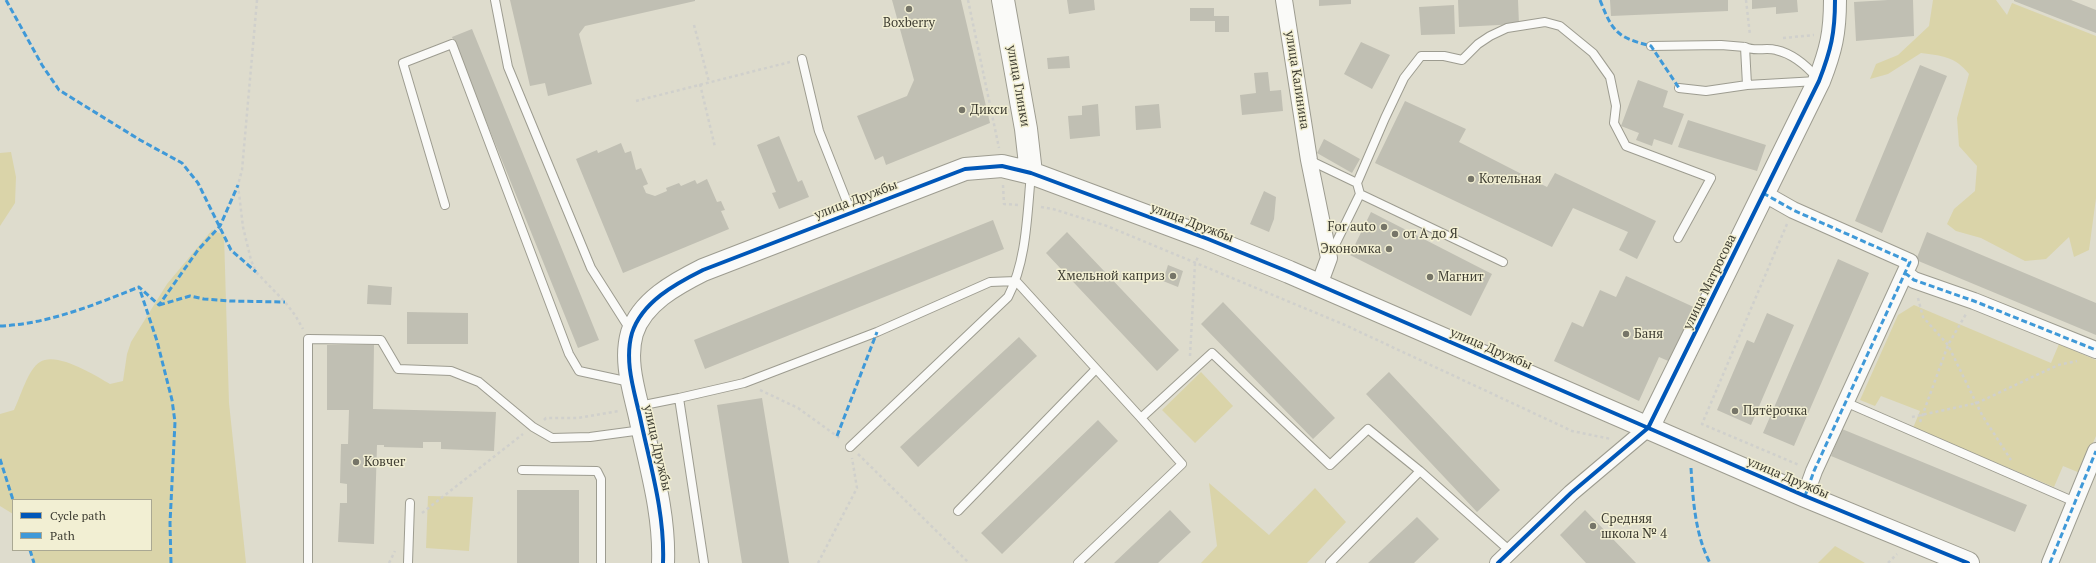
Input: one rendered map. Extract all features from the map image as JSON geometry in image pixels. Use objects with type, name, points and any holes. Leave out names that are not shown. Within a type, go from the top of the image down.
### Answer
[{"type":"street","name":"улица Глинки","points":[[1003,0],[1026,129],[1032,173]]},
{"type":"street","name":"улица Калинина","points":[[1284,0],[1309,160],[1329,258]]},
{"type":"street","name":"улица Матросова","points":[[1498,563],[1571,493],[1648,428],[1819,81],[1831,51],[1835,22],[1835,0]]},
{"type":"street","name":"улица Дружбы","points":[[663,563],[659,504],[629,365],[632,333],[642,315],[658,296],[680,281],[702,270],[965,169],[1002,166],[1032,173],[1208,239],[1319,285],[1805,496],[1968,563]]},
{"type":"street","points":[[1763,193],[1793,210],[1910,262],[1909,276],[1846,402],[1814,472],[1805,496]]},
{"type":"street","points":[[1319,285],[1329,258]]},
{"type":"street","points":[[1909,276],[2096,350]]},
{"type":"street","points":[[2050,563],[2096,451]]},
{"type":"lane","points":[[495,0],[508,67],[591,268],[632,333]]},
{"type":"lane","points":[[1329,258],[1360,194],[1357,183],[1404,78],[1421,56],[1444,56],[1462,60],[1478,44],[1501,31],[1522,25],[1545,22],[1560,26],[1593,53],[1610,77],[1616,106],[1614,124],[1626,146],[1711,178],[1678,238]]},
{"type":"lane","points":[[445,205],[404,63],[452,44],[569,354],[580,371],[632,382]]},
{"type":"lane","points":[[1651,46],[1721,45],[1776,50],[1805,64],[1819,81]]},
{"type":"lane","points":[[1747,85],[1748,48]]},
{"type":"lane","points":[[802,59],[819,131],[852,212]]},
{"type":"lane","points":[[1679,88],[1706,91],[1747,85],[1819,81]]},
{"type":"lane","points":[[1309,160],[1357,183]]},
{"type":"lane","points":[[850,447],[1008,297],[1016,281],[1024,243],[1032,173]]},
{"type":"lane","points":[[1360,194],[1503,262]]},
{"type":"lane","points":[[637,407],[744,383],[877,332],[990,282],[1016,281],[1182,464],[1078,563]]},
{"type":"lane","points":[[308,563],[308,338],[381,340],[398,369],[452,371],[478,382],[532,427],[552,438],[590,438],[642,430]]},
{"type":"lane","points":[[1140,418],[1212,353],[1330,465],[1368,430],[1420,471],[1510,551]]},
{"type":"lane","points":[[958,511],[1096,369]]},
{"type":"lane","points":[[679,398],[704,563]]},
{"type":"lane","points":[[1846,402],[2075,502]]},
{"type":"lane","points":[[522,470],[594,470],[600,474],[601,563]]},
{"type":"lane","points":[[1330,563],[1420,471]]},
{"type":"lane","points":[[408,563],[410,503]]},
{"type":"path","points":[[257,0],[242,170],[238,185],[243,227],[251,260],[256,272],[295,315],[308,338]]},
{"type":"path","points":[[968,0],[1002,166],[1004,204],[1053,209],[1107,226],[1345,325],[1572,431],[1630,442]]},
{"type":"path","points":[[1746,0],[1748,48]]},
{"type":"path","points":[[694,24],[709,82]]},
{"type":"path","points":[[1780,39],[1817,34]]},
{"type":"path","points":[[636,101],[802,59]]},
{"type":"path","points":[[700,84],[715,147]]},
{"type":"path","points":[[1793,210],[1702,424],[1814,472]]},
{"type":"path","points":[[1189,373],[1195,263],[1208,239]]},
{"type":"path","points":[[1909,276],[1923,317],[1948,345],[1982,415],[2024,481]]},
{"type":"path","points":[[1918,434],[1922,414],[1948,345],[1974,301]]},
{"type":"path","points":[[1895,424],[1922,414],[1977,403],[2058,365],[2081,360]]},
{"type":"path","points":[[744,383],[798,408],[850,447],[969,563]]},
{"type":"path","points":[[410,522],[449,494],[532,427],[546,418],[578,418],[609,414],[637,407]]},
{"type":"path","points":[[818,563],[857,488],[850,447]]},
{"type":"path","points":[[389,563],[396,549]]},
{"type":"path","points":[[1889,551],[1904,557]]},
{"type":"shaded area","points":[[1933,0],[1996,0],[2007,15],[2012,3],[2096,36],[2096,198],[2089,250],[2074,257],[2069,237],[2046,259],[2025,261],[1981,238],[1956,231],[1947,224],[1954,209],[1975,191],[1977,166],[1959,146],[1957,118],[1969,74],[1964,68],[1953,60],[1942,56],[1921,53],[1888,74],[1870,79],[1876,64],[1898,55],[1929,26]]},
{"type":"shaded area","points":[[11,152],[16,177],[15,203],[0,226],[0,153]]},
{"type":"shaded area","points":[[212,230],[224,235],[229,403],[246,563],[35,563],[30,551],[152,551],[152,499],[12,499],[12,513],[0,506],[0,414],[14,410],[32,371],[40,362],[47,359],[65,362],[95,375],[110,384],[123,381],[127,354],[131,342],[167,284]]},
{"type":"shaded area","points":[[1914,305],[2051,363],[2059,344],[2096,360],[2096,436],[2080,473],[2063,466],[2054,487],[1913,428],[1920,411],[1881,396],[1875,406],[1860,400],[1898,315]]},
{"type":"shaded area","points":[[1201,372],[1233,406],[1195,443],[1162,410]]},
{"type":"shaded area","points":[[1209,483],[1269,535],[1315,488],[1346,522],[1307,563],[1201,563],[1217,546]]},
{"type":"shaded area","points":[[428,496],[473,497],[469,551],[426,548]]},
{"type":"shaded area","points":[[1835,546],[1865,563],[1818,563]]},
{"type":"building","points":[[510,0],[695,1],[585,26],[579,34],[592,84],[548,96],[545,83],[530,86]]},
{"type":"building","points":[[892,0],[961,0],[990,123],[886,165],[883,156],[875,160],[857,116],[907,96],[914,80]]},
{"type":"building","points":[[1067,0],[1094,0],[1095,10],[1069,14]]},
{"type":"building","points":[[1319,0],[1351,0],[1351,4],[1319,6]]},
{"type":"building","points":[[1458,0],[1518,0],[1519,24],[1459,27]]},
{"type":"building","points":[[1610,0],[1728,0],[1728,11],[1611,16]]},
{"type":"building","points":[[1752,0],[1797,0],[1798,12],[1776,14],[1776,7],[1752,9]]},
{"type":"building","points":[[1913,0],[1914,36],[1856,41],[1854,2]]},
{"type":"building","points":[[2071,0],[2096,10],[2096,33],[2014,1]]},
{"type":"building","points":[[1454,5],[1455,34],[1421,35],[1419,7]]},
{"type":"building","points":[[1190,8],[1214,8],[1214,16],[1229,16],[1229,32],[1215,32],[1215,21],[1190,21]]},
{"type":"building","points":[[472,29],[599,340],[578,348],[452,37]]},
{"type":"building","points":[[1361,42],[1390,55],[1372,89],[1344,74]]},
{"type":"building","points":[[1069,56],[1070,68],[1048,69],[1047,58]]},
{"type":"building","points":[[1920,65],[1947,76],[1882,233],[1855,221]]},
{"type":"building","points":[[1268,72],[1270,91],[1281,90],[1283,111],[1242,115],[1240,95],[1256,93],[1254,73]]},
{"type":"building","points":[[1638,80],[1668,91],[1663,107],[1684,114],[1672,145],[1654,139],[1652,146],[1636,140],[1639,133],[1621,126]]},
{"type":"building","name":"Котельная","points":[[1405,101],[1466,129],[1459,142],[1547,187],[1555,173],[1656,221],[1637,259],[1619,250],[1628,232],[1573,208],[1552,247],[1375,163]]},
{"type":"building","points":[[1098,104],[1100,136],[1070,139],[1068,116],[1082,115],[1082,106]]},
{"type":"building","points":[[1159,104],[1161,128],[1136,130],[1135,106]]},
{"type":"building","points":[[1688,120],[1766,145],[1757,171],[1678,147]]},
{"type":"building","points":[[779,136],[798,182],[802,180],[809,197],[779,209],[772,193],[776,192],[757,145]]},
{"type":"building","points":[[1324,139],[1360,159],[1352,173],[1317,153]]},
{"type":"building","points":[[621,143],[625,153],[631,151],[636,170],[641,168],[648,184],[643,186],[646,193],[655,196],[667,191],[666,188],[679,183],[681,186],[695,180],[697,184],[707,179],[717,202],[721,201],[725,210],[721,211],[729,229],[623,273],[576,159],[597,150],[598,153]]},
{"type":"building","points":[[1264,191],[1276,197],[1274,219],[1269,232],[1250,224]]},
{"type":"building","points":[[1371,212],[1492,274],[1471,316],[1350,255]]},
{"type":"building","points":[[993,220],[1004,249],[705,369],[694,340]]},
{"type":"building","points":[[1067,232],[1179,350],[1157,371],[1046,253]]},
{"type":"building","points":[[1927,232],[2096,303],[2096,335],[1916,260]]},
{"type":"building","points":[[1838,259],[1869,273],[1794,446],[1763,433]]},
{"type":"building","name":"Хмельной каприз","points":[[1168,265],[1183,271],[1178,287],[1163,281]]},
{"type":"building","name":"Баня","points":[[1626,276],[1698,309],[1673,363],[1659,357],[1639,401],[1554,361],[1572,322],[1583,327],[1600,290],[1616,297]]},
{"type":"building","points":[[368,285],[392,287],[391,305],[367,304]]},
{"type":"building","points":[[1223,302],[1335,418],[1313,439],[1201,324]]},
{"type":"building","points":[[407,312],[468,313],[468,344],[407,344]]},
{"type":"building","points":[[1767,313],[1794,325],[1751,425],[1717,410],[1747,340],[1754,343]]},
{"type":"building","points":[[1019,337],[1037,356],[918,467],[900,447]]},
{"type":"building","points":[[327,345],[374,345],[373,409],[496,412],[494,451],[441,449],[441,442],[423,442],[423,448],[384,447],[384,445],[377,445],[374,544],[338,542],[340,503],[347,503],[347,484],[340,483],[341,444],[348,444],[349,410],[327,410]]},
{"type":"building","points":[[1389,372],[1500,490],[1477,512],[1366,394]]},
{"type":"building","points":[[762,398],[789,563],[742,563],[717,405]]},
{"type":"building","points":[[1098,420],[1118,441],[1002,554],[981,533]]},
{"type":"building","points":[[1842,429],[2027,505],[2015,532],[1831,456]]},
{"type":"building","points":[[517,490],[579,490],[579,563],[517,563]]},
{"type":"building","points":[[1170,510],[1191,532],[1158,563],[1114,563]]},
{"type":"building","points":[[1585,510],[1636,563],[1586,563],[1560,535]]},
{"type":"building","points":[[1417,517],[1439,539],[1414,563],[1368,563]]},
{"type":"marked path","points":[[6,0],[42,65],[59,90],[140,140],[182,163],[198,183],[231,250],[256,272]]},
{"type":"marked path","points":[[1600,0],[1613,27],[1623,36],[1651,46],[1679,88]]},
{"type":"marked path","points":[[171,563],[170,523],[175,422],[172,400],[157,341],[139,287],[159,305],[198,250],[220,226],[238,185]]},
{"type":"marked path","points":[[1763,193],[1793,210],[1910,262],[1814,471],[1805,496]]},
{"type":"marked path","points":[[1905,273],[1914,280],[1974,301],[2096,350]]},
{"type":"marked path","points":[[0,326],[36,322],[53,318],[88,307],[139,287]]},
{"type":"marked path","points":[[159,305],[190,296],[204,299],[230,301],[285,302]]},
{"type":"marked path","points":[[837,436],[877,332]]},
{"type":"marked path","points":[[2050,563],[2096,451]]},
{"type":"marked path","points":[[0,459],[13,499]]},
{"type":"marked path","points":[[1691,468],[1698,529],[1710,563]]},
{"type":"marked path","points":[[30,551],[34,563]]},
{"type":"cycle path","points":[[1498,563],[1571,493],[1648,428],[1819,81],[1832,41],[1835,0]]},
{"type":"cycle path","points":[[663,563],[662,526],[659,507],[629,365],[632,333],[643,312],[661,295],[682,281],[703,270],[965,169],[1002,166],[1031,173],[1208,239],[1289,272],[1805,496],[1968,563]]},
{"type":"place","name":"Boxberry","points":[[909,9]]},
{"type":"place","name":"Дикси","points":[[962,110]]},
{"type":"place","name":"Котельная","points":[[1471,179]]},
{"type":"place","name":"For auto","points":[[1384,227]]},
{"type":"place","name":"от А до Я","points":[[1395,234]]},
{"type":"place","name":"Экономка","points":[[1389,249]]},
{"type":"place","name":"Хмельной каприз","points":[[1173,276]]},
{"type":"place","name":"Магнит","points":[[1430,277]]},
{"type":"place","name":"Баня","points":[[1626,334]]},
{"type":"place","name":"Пятёрочка","points":[[1735,411]]},
{"type":"place","name":"Ковчег","points":[[356,462]]},
{"type":"place","name":"Средняя школа № 4","points":[[1593,526]]}]
